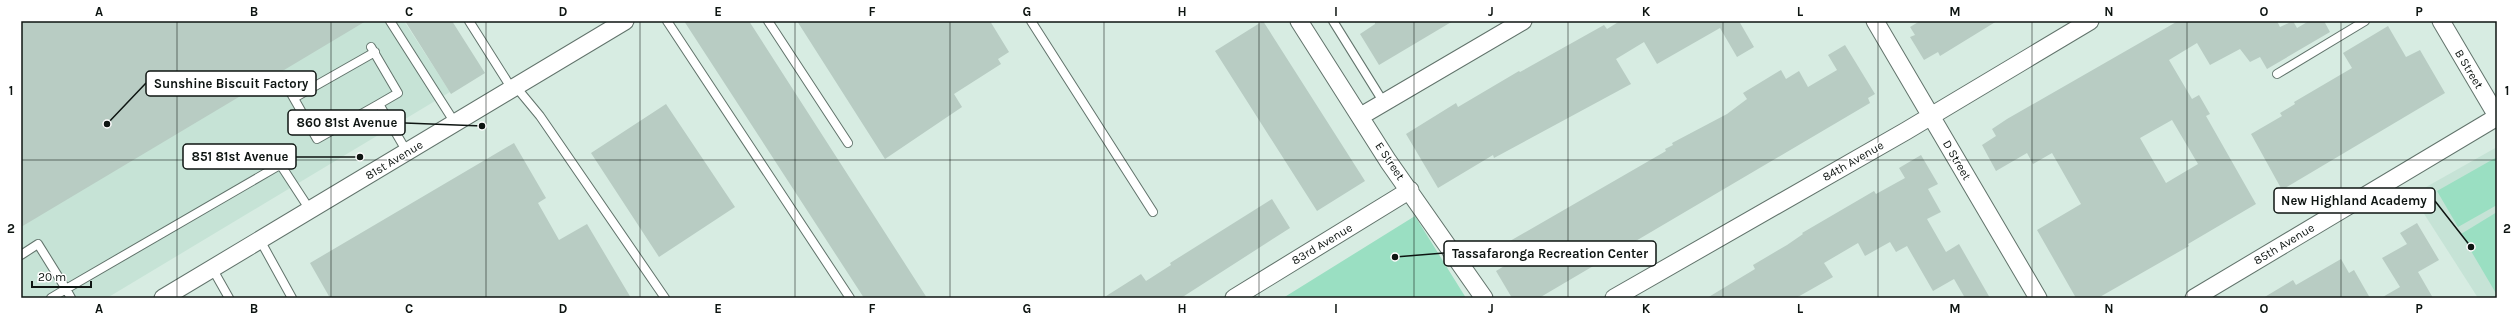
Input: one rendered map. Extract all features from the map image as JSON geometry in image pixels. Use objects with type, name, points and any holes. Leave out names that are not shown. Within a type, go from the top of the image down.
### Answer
[{"type":"street","name":"81st Avenue","points":[[163,298],[625,21]]},
{"type":"street","name":"E Street","points":[[1299,21],[1410,190],[1484,298]]},
{"type":"street","points":[[1361,116],[1523,21]]},
{"type":"street","name":"D Street","points":[[1875,21],[2038,298]]},
{"type":"street","name":"84th Avenue","points":[[1614,298],[1931,116],[2090,21]]},
{"type":"street","name":"B Street","points":[[2441,21],[2497,116]]},
{"type":"street","name":"85th Avenue","points":[[2194,298],[2497,116]]},
{"type":"street","name":"83rd Avenue","points":[[1234,298],[1410,190]]},
{"type":"lane","points":[[390,21],[455,123]]},
{"type":"lane","points":[[667,21],[850,298]]},
{"type":"lane","points":[[768,21],[848,143]]},
{"type":"lane","points":[[1031,21],[1153,212]]},
{"type":"lane","points":[[1333,21],[1384,103]]},
{"type":"lane","points":[[2277,74],[2364,21]]},
{"type":"lane","points":[[470,22],[514,88],[540,116],[665,298]]},
{"type":"lane","points":[[288,88],[317,139],[398,93],[373,50],[294,98]]},
{"type":"lane","points":[[379,104],[407,152]]},
{"type":"lane","points":[[51,298],[278,166],[282,167],[310,210]]},
{"type":"lane","points":[[260,240],[292,298]]},
{"type":"lane","points":[[21,255],[38,244],[71,298]]},
{"type":"lane","points":[[212,268],[229,298]]},
{"type":"shaded area","points":[[21,21],[404,21],[450,92],[107,298],[21,298]]},
{"type":"shaded area","points":[[2497,147],[2497,298],[2478,298],[2412,195]]},
{"type":"green space","points":[[2497,157],[2497,205],[2458,227],[2437,191]]},
{"type":"green space","points":[[2497,212],[2497,295],[2461,234]]},
{"type":"green space","points":[[1415,216],[1466,298],[1283,298]]},
{"type":"building","points":[[21,21],[366,21],[21,227]]},
{"type":"building","points":[[405,21],[452,21],[485,73],[451,94]]},
{"type":"building","points":[[684,21],[749,21],[927,298],[864,298]]},
{"type":"building","points":[[797,21],[990,21],[1009,52],[998,59],[1001,64],[954,94],[962,107],[885,159]]},
{"type":"building","points":[[1263,21],[1365,181],[1317,211],[1215,51]]},
{"type":"building","points":[[1375,21],[1453,21],[1379,65],[1360,34],[1375,24]]},
{"type":"building","points":[[1620,21],[1739,21],[1754,47],[1737,57],[1720,28],[1657,64],[1644,42],[1616,59],[1631,84],[1494,158],[1493,155],[1438,188],[1406,134],[1456,103],[1458,107],[1519,71],[1520,72],[1604,25],[1607,29]]},
{"type":"building","points":[[1920,21],[1997,21],[1940,56],[1938,52],[1924,60],[1910,37],[1915,35],[1910,27]]},
{"type":"building","points":[[2178,21],[2277,21],[2280,27],[2293,21],[2297,28],[2309,21],[2324,21],[2330,32],[2267,69],[2260,57],[2250,62],[2240,49],[2210,65],[2197,43],[2169,60],[2192,99],[2199,95],[2210,114],[2206,116],[2256,204],[2188,244],[2189,246],[2098,298],[2076,298],[2037,230],[2081,204],[2052,153],[2033,164],[2027,153],[1996,171],[1982,145],[1996,136],[1992,129]],"holes":[[[2172,120],[2198,164],[2166,183],[2140,138]]]},
{"type":"building","points":[[2388,26],[2406,57],[2420,50],[2445,93],[2282,190],[2251,134],[2282,116],[2280,113],[2295,104],[2294,102],[2352,68],[2343,53]]},
{"type":"building","points":[[1845,45],[1875,94],[1868,98],[1870,103],[1539,298],[1512,298],[1496,271],[1519,257],[1510,241],[1666,151],[1665,149],[1673,145],[1672,143],[1727,114],[1747,99],[1743,93],[1781,70],[1786,79],[1799,71],[1808,87],[1837,70],[1828,55]]},
{"type":"building","points":[[666,104],[735,207],[659,257],[591,153]]},
{"type":"building","points":[[514,143],[546,198],[538,203],[559,240],[587,224],[631,298],[330,298],[310,263]]},
{"type":"building","points":[[1921,155],[1938,184],[1928,189],[1941,212],[1927,219],[1946,252],[1959,244],[1990,298],[1965,298],[1954,279],[1933,291],[1907,246],[1896,252],[1890,242],[1865,256],[1858,243],[1824,263],[1833,277],[1796,298],[1707,298],[1755,269],[1753,265],[1787,245],[1803,234],[1802,233],[1874,191],[1876,194],[1905,178],[1899,168]]},
{"type":"building","points":[[1272,199],[1290,228],[1181,298],[1103,298],[1141,274],[1146,281],[1171,265],[1170,263]]},
{"type":"building","points":[[2417,223],[2439,260],[2418,272],[2433,298],[2381,298],[2400,287],[2382,258],[2407,244],[2400,233]]},
{"type":"building","points":[[2341,259],[2349,273],[2354,270],[2370,298],[2263,298],[2293,280],[2296,285]]},
{"type":"place","name":"Sunshine Biscuit Factory","points":[[107,124]]},
{"type":"place","name":"860 81st Avenue","points":[[482,126]]},
{"type":"place","name":"851 81st Avenue","points":[[360,157]]},
{"type":"place","name":"New Highland Academy","points":[[2471,247]]},
{"type":"place","name":"Tassafaronga Recreation Center","points":[[1395,257]]}]
